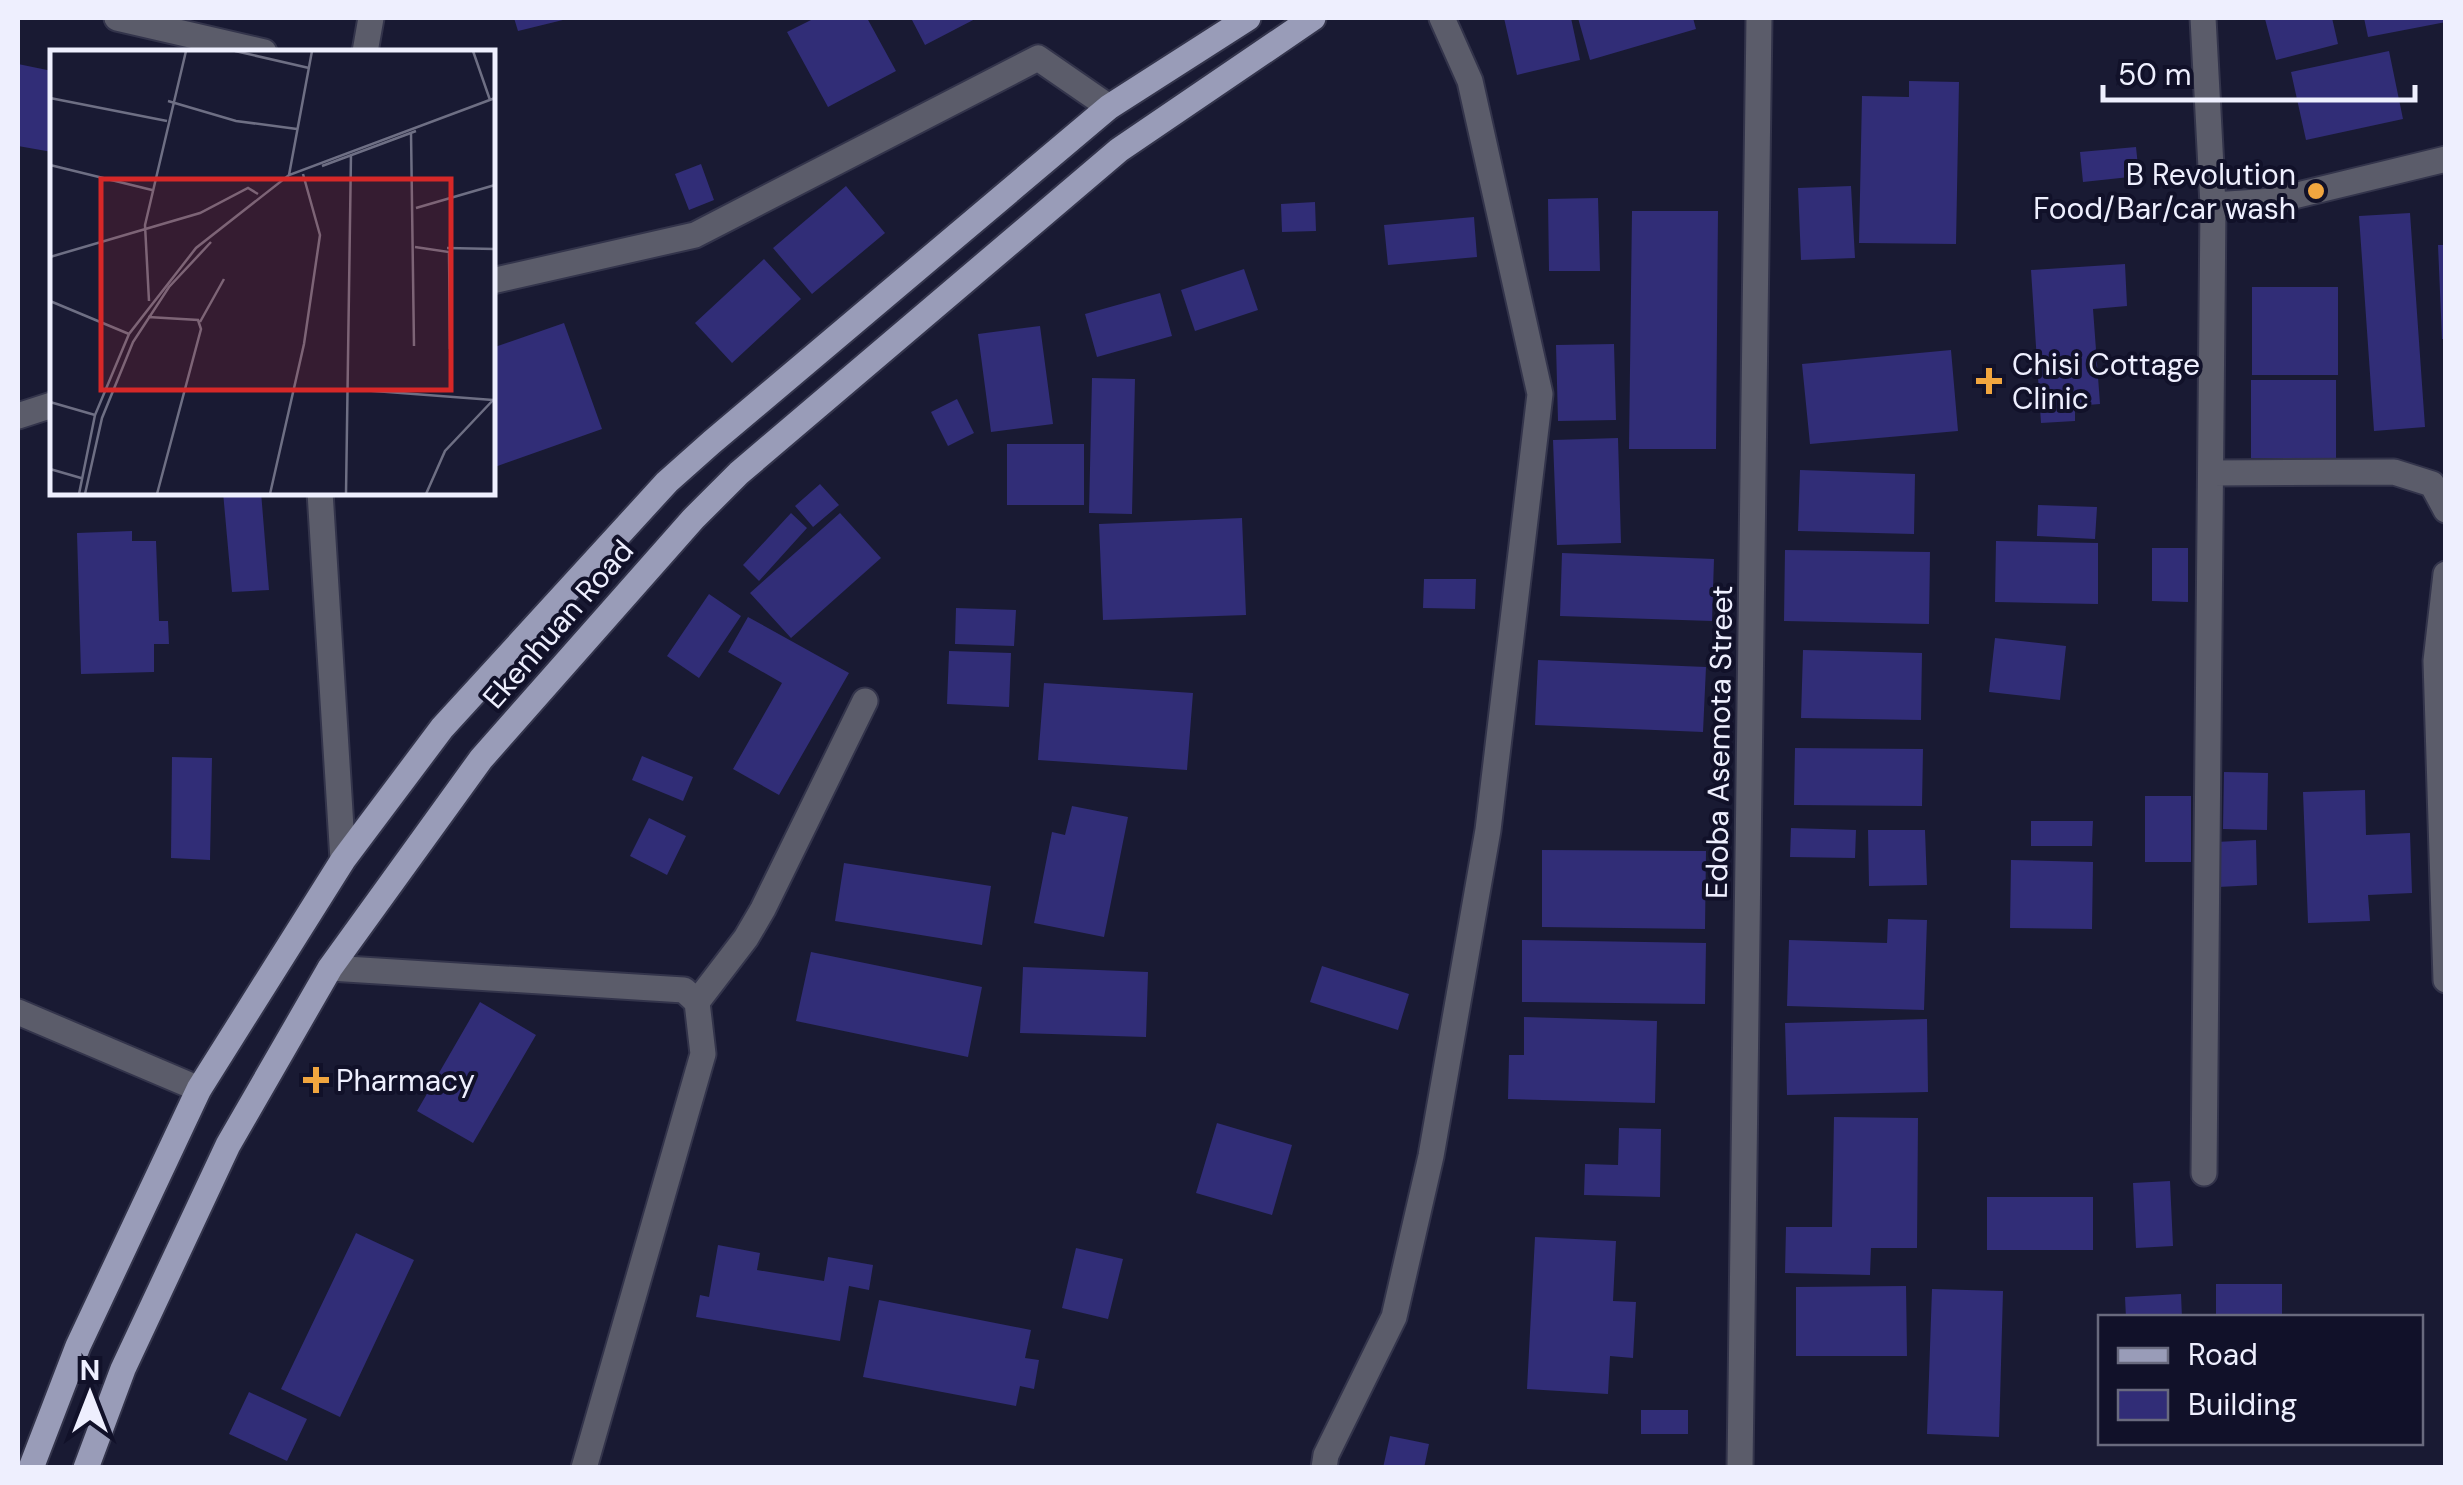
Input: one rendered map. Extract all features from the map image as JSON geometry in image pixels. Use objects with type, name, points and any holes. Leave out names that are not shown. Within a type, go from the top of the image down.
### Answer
[{"type":"main road","name":"Ekenhuan Road","points":[[31,1468],[78,1346],[200,1089],[343,860],[442,728],[667,482],[1109,107],[1248,18]]},
{"type":"main road","name":"Ekenhuan Road","points":[[86,1468],[122,1370],[228,1144],[330,968],[481,759],[693,519],[740,473],[1120,150],[1314,18]]},
{"type":"street","points":[[117,18],[255,50]]},
{"type":"street","points":[[365,50],[370,18]]},
{"type":"street","points":[[1324,1468],[1326,1455],[1394,1317],[1431,1156],[1488,830],[1540,394],[1470,80],[1442,18]]},
{"type":"street","name":"Edoba Asemota Street","points":[[1740,1468],[1759,18]]},
{"type":"street","points":[[2203,18],[2213,205],[2204,1173]]},
{"type":"street","points":[[495,280],[695,236],[1038,58],[1109,107]]},
{"type":"street","points":[[2213,205],[2273,201],[2446,160]]},
{"type":"street","points":[[18,416],[50,405]]},
{"type":"street","points":[[2212,474],[2394,472],[2439,483],[2446,510]]},
{"type":"street","points":[[320,495],[343,860]]},
{"type":"street","points":[[2446,574],[2436,661],[2446,980]]},
{"type":"street","points":[[697,1002],[763,909],[865,701]]},
{"type":"street","points":[[330,968],[684,990],[697,1002],[703,1054],[584,1468]]},
{"type":"street","points":[[18,1012],[200,1089]]},
{"type":"building","points":[[514,18],[567,18],[567,19],[518,31]]},
{"type":"building","points":[[815,18],[867,18],[896,71],[828,107],[787,32]]},
{"type":"building","points":[[911,18],[977,18],[925,45]]},
{"type":"building","points":[[1504,18],[1571,18],[1580,60],[1517,75]]},
{"type":"building","points":[[1578,18],[1693,18],[1696,29],[1590,60]]},
{"type":"building","points":[[2332,18],[2338,44],[2276,60],[2265,19]]},
{"type":"building","points":[[2364,18],[2446,18],[2446,22],[2368,37]]},
{"type":"building","points":[[2389,51],[2403,119],[2306,140],[2291,72]]},
{"type":"building","points":[[18,64],[50,71],[50,152],[18,146]]},
{"type":"building","points":[[1909,81],[1959,82],[1956,244],[1859,243],[1862,96],[1909,97]]},
{"type":"building","points":[[2136,147],[2139,176],[2083,182],[2080,152]]},
{"type":"building","points":[[701,164],[714,200],[689,210],[675,174]]},
{"type":"building","points":[[846,186],[885,233],[812,294],[773,248]]},
{"type":"building","points":[[1851,186],[1855,258],[1801,260],[1798,188]]},
{"type":"building","points":[[1598,198],[1600,271],[1549,271],[1548,199]]},
{"type":"building","points":[[1315,202],[1316,231],[1282,232],[1281,204]]},
{"type":"building","points":[[1632,211],[1718,211],[1716,449],[1629,449]]},
{"type":"building","points":[[2410,213],[2425,427],[2374,431],[2359,216]]},
{"type":"building","points":[[1474,217],[1477,257],[1388,265],[1384,225]]},
{"type":"building","points":[[2438,245],[2446,245],[2446,339],[2442,339]]},
{"type":"building","points":[[764,259],[801,299],[732,363],[695,323]]},
{"type":"building","points":[[2125,264],[2127,306],[2093,309],[2100,404],[2075,406],[2075,421],[2041,423],[2031,270]]},
{"type":"building","points":[[1244,269],[1258,310],[1195,331],[1181,290]]},
{"type":"building","points":[[2252,287],[2338,287],[2338,375],[2252,375]]},
{"type":"building","points":[[1160,293],[1172,336],[1097,357],[1085,314]]},
{"type":"building","points":[[564,323],[602,429],[495,467],[495,347]]},
{"type":"building","points":[[1040,326],[1053,424],[991,432],[978,334]]},
{"type":"building","points":[[1614,344],[1616,420],[1558,421],[1556,345]]},
{"type":"building","points":[[1951,350],[1958,431],[1810,444],[1802,364]]},
{"type":"building","points":[[1092,378],[1135,379],[1132,514],[1089,513]]},
{"type":"building","points":[[2251,380],[2336,380],[2336,458],[2251,458]]},
{"type":"building","points":[[957,399],[974,433],[948,446],[931,412]]},
{"type":"building","points":[[1618,438],[1621,543],[1557,545],[1553,440]]},
{"type":"building","points":[[1007,444],[1084,444],[1084,505],[1007,505]]},
{"type":"building","points":[[1800,470],[1915,474],[1914,534],[1798,531]]},
{"type":"building","points":[[820,484],[839,505],[813,527],[795,506]]},
{"type":"building","points":[[223,495],[261,495],[269,590],[232,592]]},
{"type":"building","points":[[2038,505],[2097,507],[2095,539],[2037,536]]},
{"type":"building","points":[[791,513],[807,528],[759,581],[743,565]]},
{"type":"building","points":[[840,513],[881,558],[791,638],[750,593]]},
{"type":"building","points":[[1242,518],[1246,615],[1103,620],[1099,524]]},
{"type":"building","points":[[132,531],[132,541],[156,541],[159,621],[168,621],[169,644],[154,644],[154,672],[81,674],[77,533]]},
{"type":"building","points":[[1996,541],[2098,543],[2098,604],[1995,602]]},
{"type":"building","points":[[2152,548],[2188,548],[2188,602],[2152,601]]},
{"type":"building","points":[[1785,550],[1930,552],[1929,624],[1784,621]]},
{"type":"building","points":[[1562,553],[1714,559],[1712,621],[1560,616]]},
{"type":"building","points":[[1424,579],[1476,579],[1475,609],[1423,608]]},
{"type":"building","points":[[709,594],[741,616],[699,678],[667,656]]},
{"type":"building","points":[[956,608],[1016,610],[1014,646],[955,644]]},
{"type":"building","points":[[748,617],[849,673],[779,795],[733,769],[782,683],[728,652]]},
{"type":"building","points":[[1995,638],[2066,646],[2060,700],[1989,692]]},
{"type":"building","points":[[1803,650],[1922,653],[1921,720],[1801,718]]},
{"type":"building","points":[[949,651],[1011,653],[1009,707],[947,704]]},
{"type":"building","points":[[1538,660],[1706,667],[1703,732],[1535,725]]},
{"type":"building","points":[[1044,683],[1193,693],[1187,770],[1038,760]]},
{"type":"building","points":[[1795,748],[1923,749],[1922,806],[1794,805]]},
{"type":"building","points":[[642,756],[693,777],[683,801],[632,780]]},
{"type":"building","points":[[172,757],[212,758],[210,860],[171,858]]},
{"type":"building","points":[[2224,772],[2268,773],[2267,830],[2223,829]]},
{"type":"building","points":[[2365,790],[2366,835],[2410,833],[2412,893],[2368,895],[2370,921],[2308,923],[2303,792]]},
{"type":"building","points":[[2145,796],[2191,796],[2191,862],[2145,862]]},
{"type":"building","points":[[1072,806],[1128,817],[1104,937],[1034,923],[1052,832],[1065,835]]},
{"type":"building","points":[[649,818],[686,836],[667,875],[630,856]]},
{"type":"building","points":[[2031,821],[2093,821],[2092,846],[2031,846]]},
{"type":"building","points":[[1791,828],[1856,830],[1855,858],[1790,857]]},
{"type":"building","points":[[1868,830],[1925,830],[1927,885],[1869,886]]},
{"type":"building","points":[[2256,840],[2257,885],[2218,887],[2216,842]]},
{"type":"building","points":[[1542,850],[1706,851],[1705,929],[1542,927]]},
{"type":"building","points":[[2011,860],[2093,862],[2092,929],[2010,928]]},
{"type":"building","points":[[844,863],[991,886],[982,945],[835,921]]},
{"type":"building","points":[[1888,919],[1927,920],[1924,1010],[1787,1006],[1789,940],[1887,943]]},
{"type":"building","points":[[1522,940],[1706,943],[1705,1004],[1522,1002]]},
{"type":"building","points":[[811,952],[982,987],[968,1057],[796,1021]]},
{"type":"building","points":[[1322,966],[1409,994],[1398,1030],[1310,1002]]},
{"type":"building","points":[[1023,967],[1148,972],[1146,1037],[1020,1033]]},
{"type":"building","points":[[480,1002],[536,1035],[473,1143],[417,1111]]},
{"type":"building","points":[[1524,1017],[1657,1021],[1655,1103],[1508,1099],[1509,1055],[1524,1055]]},
{"type":"building","points":[[1927,1019],[1928,1092],[1787,1095],[1785,1023]]},
{"type":"building","points":[[1834,1117],[1918,1118],[1917,1248],[1871,1248],[1870,1275],[1785,1273],[1786,1227],[1832,1227]]},
{"type":"building","points":[[1217,1123],[1292,1145],[1272,1215],[1196,1193]]},
{"type":"building","points":[[1619,1128],[1661,1129],[1660,1197],[1584,1195],[1585,1164],[1618,1165]]},
{"type":"building","points":[[2170,1181],[2173,1246],[2136,1248],[2133,1183]]},
{"type":"building","points":[[1987,1197],[2093,1197],[2093,1250],[1987,1250]]},
{"type":"building","points":[[356,1233],[414,1260],[340,1417],[281,1389]]},
{"type":"building","points":[[1535,1237],[1616,1241],[1613,1301],[1636,1302],[1633,1358],[1610,1356],[1608,1394],[1527,1389]]},
{"type":"building","points":[[718,1245],[760,1253],[757,1270],[824,1281],[828,1257],[873,1265],[869,1290],[849,1286],[840,1341],[696,1317],[700,1295],[709,1297]]},
{"type":"building","points":[[1076,1248],[1123,1259],[1108,1319],[1062,1308]]},
{"type":"building","points":[[2216,1284],[2282,1284],[2282,1315],[2216,1315]]},
{"type":"building","points":[[1906,1286],[1907,1356],[1796,1356],[1796,1287]]},
{"type":"building","points":[[1932,1289],[2003,1291],[1999,1437],[1927,1434]]},
{"type":"building","points":[[2181,1294],[2182,1315],[2126,1315],[2125,1297]]},
{"type":"building","points":[[879,1300],[1031,1330],[1025,1358],[1039,1360],[1034,1389],[1020,1386],[1016,1406],[863,1377]]},
{"type":"building","points":[[249,1392],[307,1419],[287,1461],[229,1434]]},
{"type":"building","points":[[1641,1410],[1688,1410],[1688,1434],[1641,1434]]},
{"type":"building","points":[[1390,1436],[1429,1444],[1424,1468],[1383,1468]]},
{"type":"place","name":"B Revolution Food/Bar/car wash","points":[[2316,191]]},
{"type":"place","name":"Chisi Cottage Clinic","points":[[1989,381]]},
{"type":"place","name":"Pharmacy","points":[[316,1080]]}]
